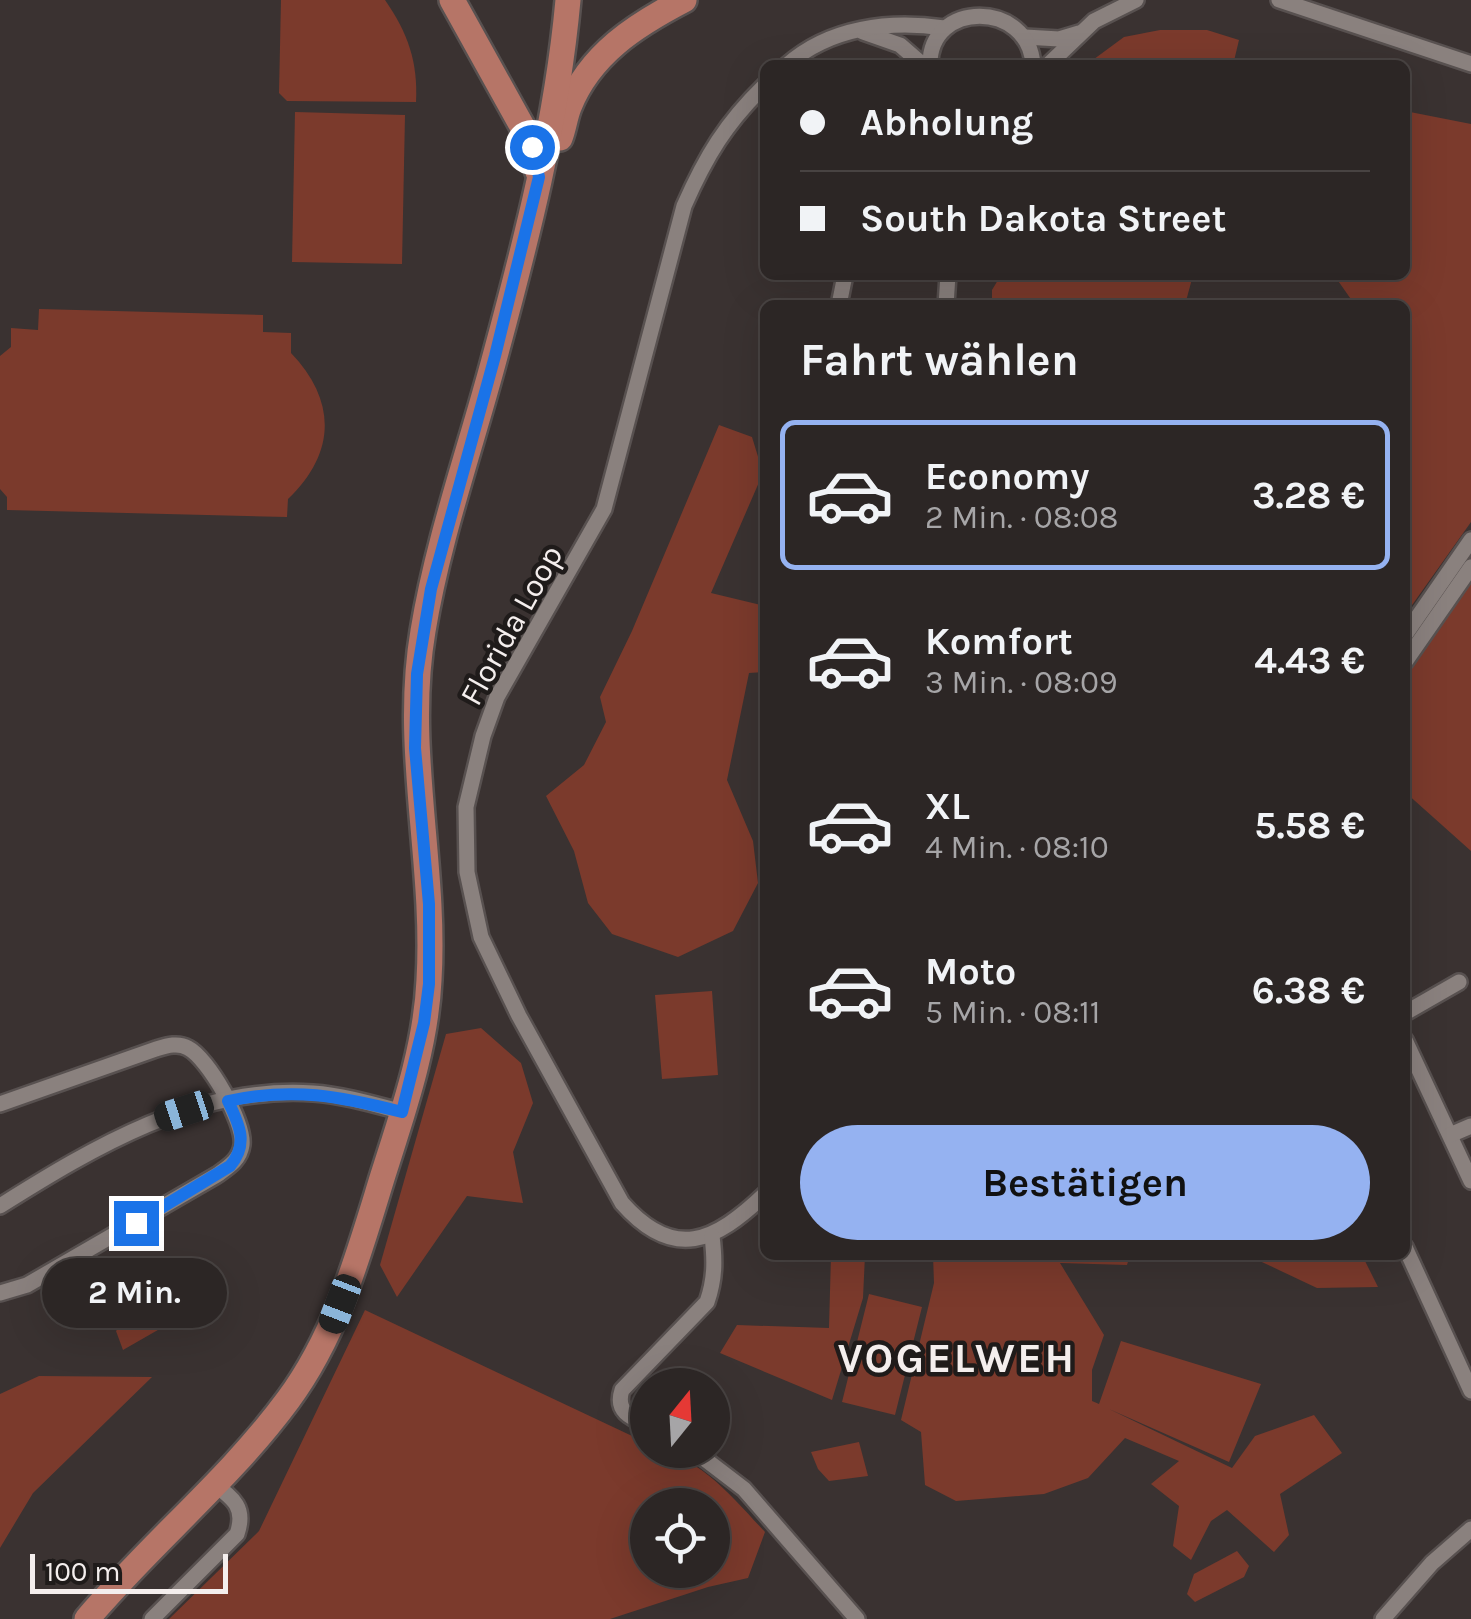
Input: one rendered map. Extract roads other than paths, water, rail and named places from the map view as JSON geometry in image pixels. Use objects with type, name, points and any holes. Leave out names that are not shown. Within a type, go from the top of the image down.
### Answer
[{"type":"main road","points":[[452,0],[522,126],[539,177]]},
{"type":"main road","points":[[87,1619],[245,1453],[312,1364],[333,1324],[402,1112],[420,1042],[429,984],[429,904],[414,716],[423,630],[539,177],[568,0]]},
{"type":"main road","points":[[539,177],[562,134],[577,90],[590,70],[619,38],[684,0]]},
{"type":"street","points":[[1053,60],[1114,8],[1136,0]]},
{"type":"street","points":[[1279,0],[1471,64]]},
{"type":"street","points":[[929,60],[944,28],[988,6],[1025,37],[1032,60]]},
{"type":"street","points":[[795,60],[854,30],[886,25],[944,28]]},
{"type":"street","points":[[854,30],[890,40],[920,60]]},
{"type":"street","points":[[1025,37],[1059,39],[1083,31]]},
{"type":"street","name":"Florida Loop","points":[[712,1236],[688,1238],[656,1232],[639,1222],[609,1181],[519,1016],[481,937],[467,872],[466,807],[483,736],[498,697],[604,509],[684,206],[705,158],[733,116],[760,90]]},
{"type":"street","points":[[1410,628],[1471,540]]},
{"type":"street","points":[[1410,655],[1471,566]]},
{"type":"street","points":[[1410,1010],[1459,982]]},
{"type":"street","points":[[0,1104],[170,1045],[188,1048],[197,1056],[228,1101],[242,1142],[238,1157],[230,1166],[28,1285],[0,1293]]},
{"type":"street","points":[[1410,1051],[1471,1181]]},
{"type":"street","points":[[0,1206],[124,1134],[169,1116],[228,1101],[269,1093],[309,1092],[402,1112]]},
{"type":"street","points":[[1450,1135],[1471,1126]]},
{"type":"street","points":[[643,1368],[706,1302],[714,1284],[712,1236],[731,1225],[760,1199]]},
{"type":"street","points":[[1410,1258],[1471,1391]]},
{"type":"street","points":[[630,1382],[618,1400],[630,1417]]},
{"type":"street","points":[[235,1500],[237,1476],[245,1453]]},
{"type":"street","points":[[717,1468],[744,1489],[857,1619]]},
{"type":"street","points":[[152,1619],[238,1534],[241,1511],[235,1500],[214,1484]]},
{"type":"street","points":[[1383,1619],[1432,1563],[1471,1529]]},
{"type":"district","name":"VOGELWEH","points":[[957,1357]]}]
